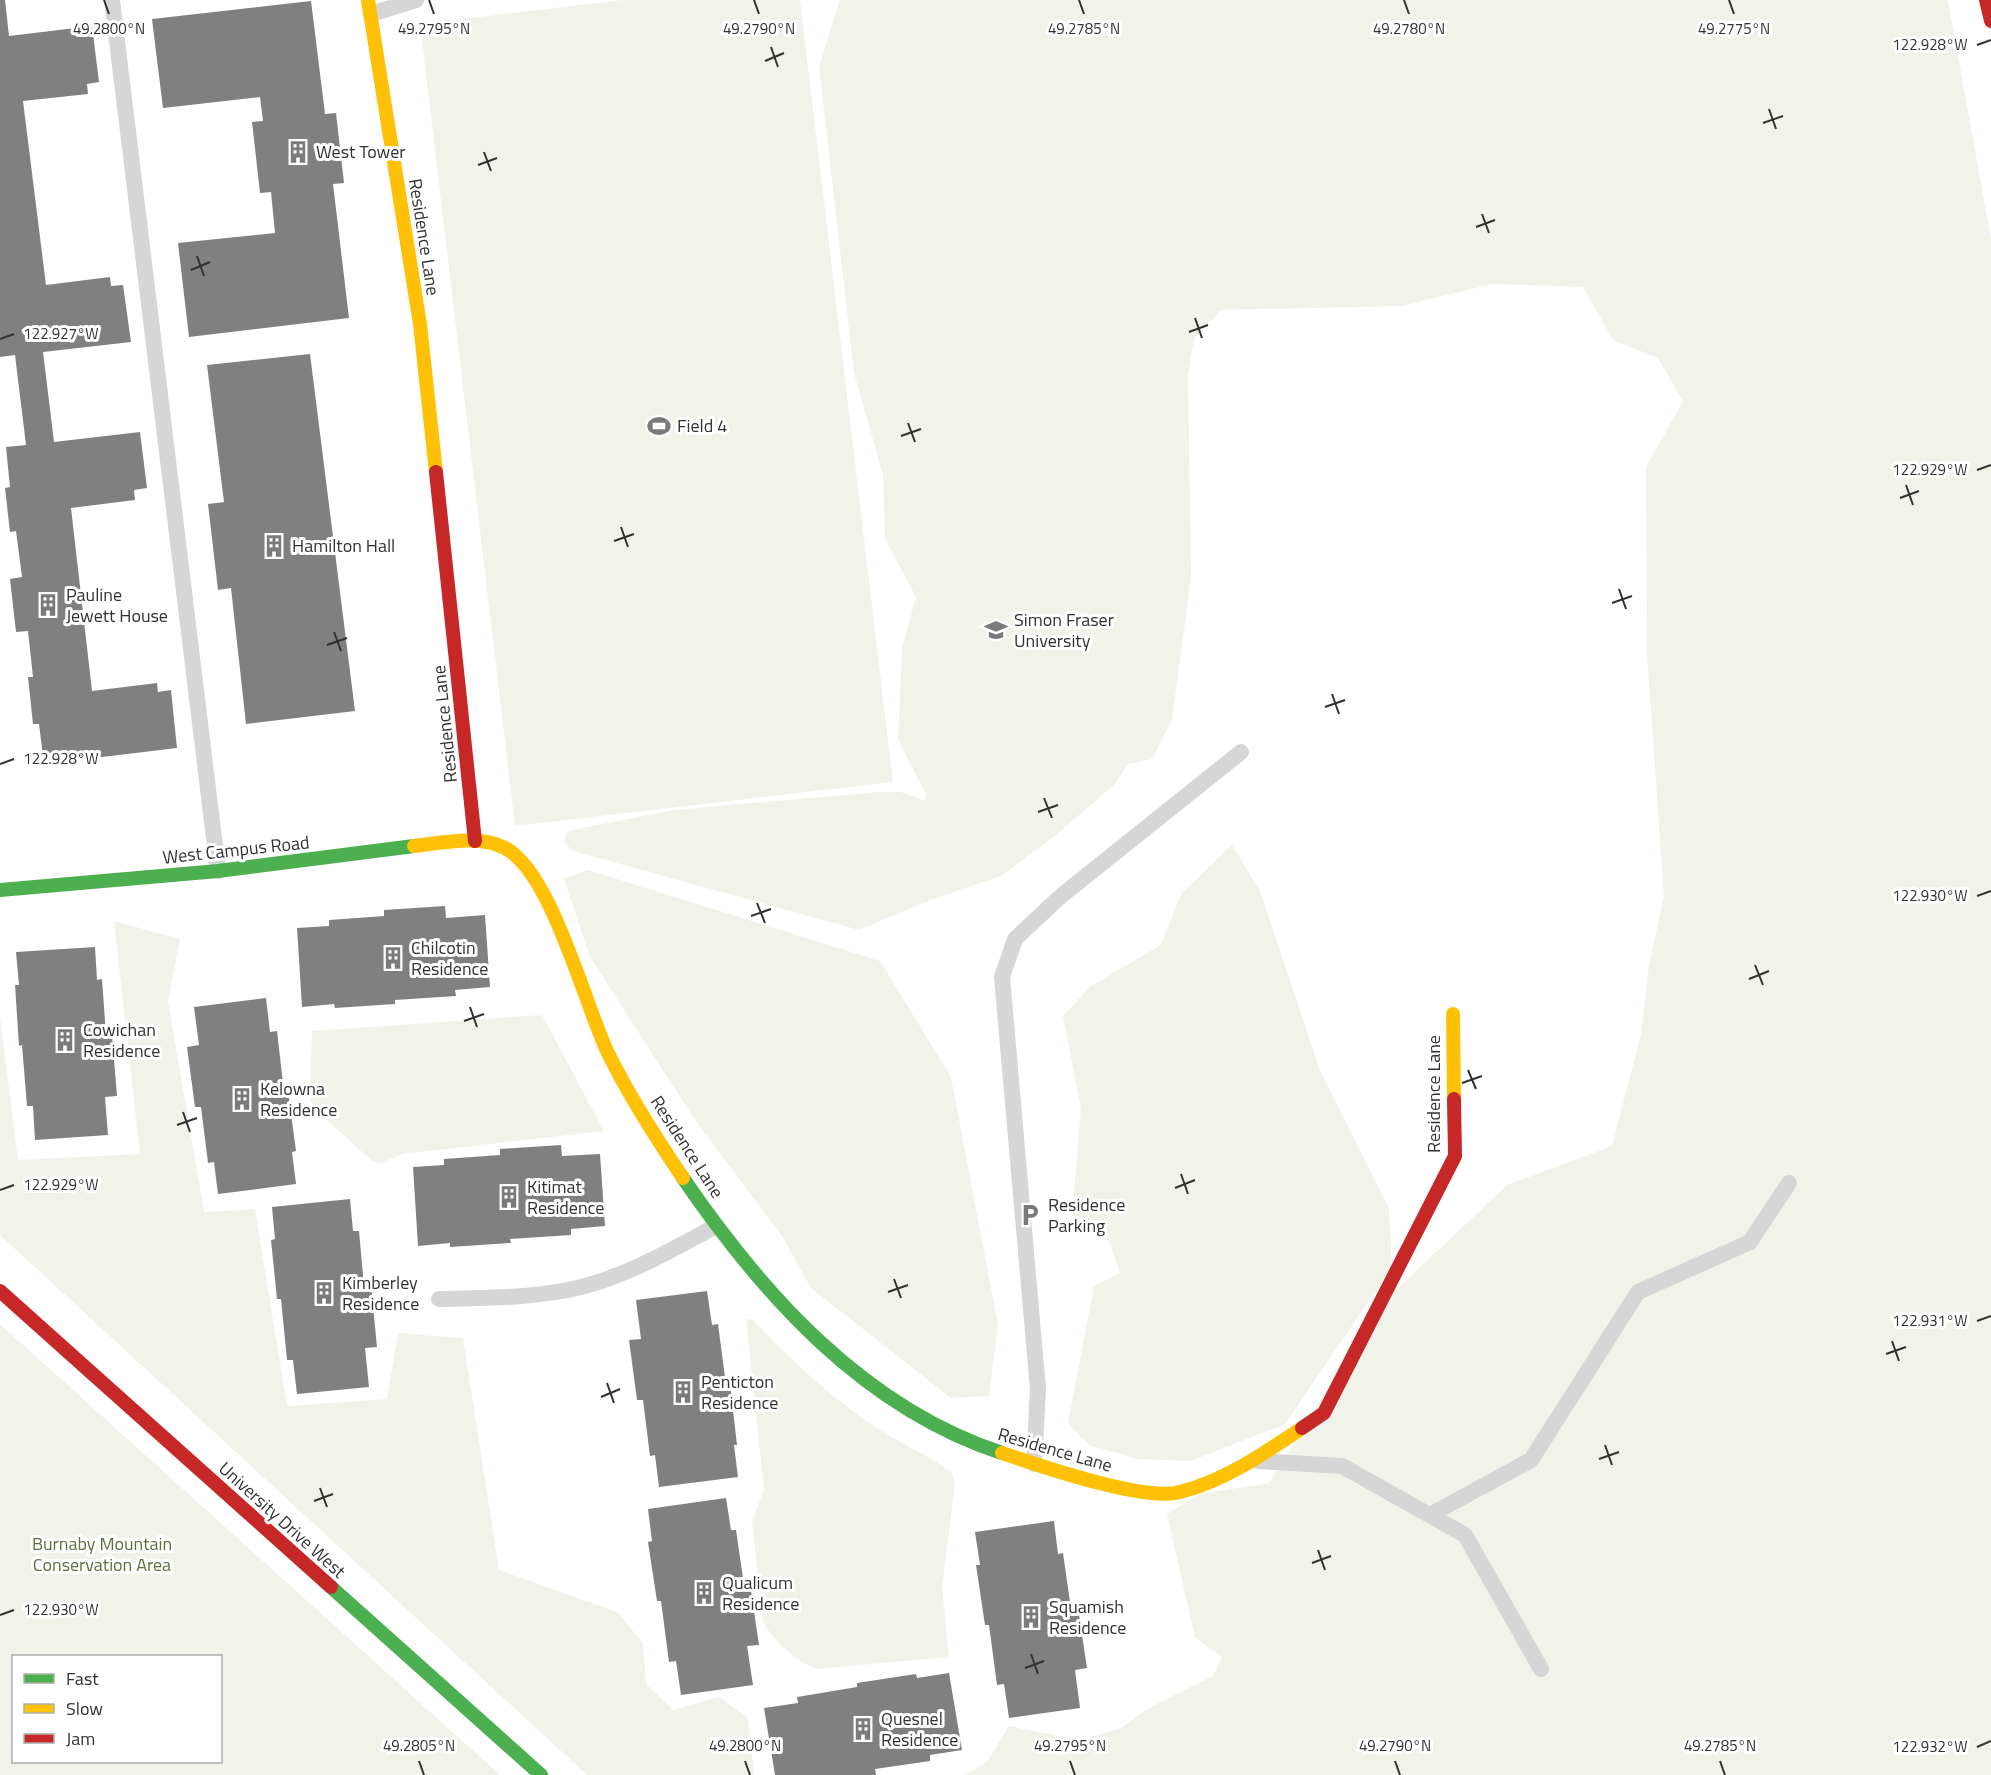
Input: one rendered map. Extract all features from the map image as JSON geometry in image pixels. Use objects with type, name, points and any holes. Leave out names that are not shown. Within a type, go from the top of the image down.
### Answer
[{"type":"street","points":[[1986,0],[1991,21]]},
{"type":"street","name":"Residence Lane","points":[[370,7],[420,324],[475,841],[504,847],[526,865],[543,890],[608,1053],[657,1139],[716,1226],[756,1277],[796,1319],[851,1370],[912,1413],[976,1445],[1034,1464],[1137,1492],[1179,1492],[1254,1461],[1324,1413],[1455,1156],[1453,1014]]},
{"type":"street","name":"West Campus Road","points":[[0,890],[218,871],[447,842],[475,841]]},
{"type":"street","name":"University Drive West","points":[[0,1291],[541,1775]]},
{"type":"lane","points":[[112,0],[218,871]]},
{"type":"lane","points":[[370,7],[416,0]]},
{"type":"lane","points":[[1034,1464],[1038,1389],[1002,978],[1015,939],[1060,896],[1241,752]]},
{"type":"lane","points":[[1430,1515],[1531,1460],[1638,1292],[1749,1242],[1789,1183]]},
{"type":"lane","points":[[439,1299],[531,1296],[571,1290],[651,1262],[716,1226]]},
{"type":"lane","points":[[1254,1461],[1342,1466],[1465,1535],[1541,1669]]},
{"type":"green space","name":"Field 4","points":[[622,0],[800,0],[893,782],[515,826],[420,24]]},
{"type":"green space","points":[[840,0],[1948,0],[1991,239],[1991,1775],[966,1775],[987,1762],[1009,1726],[1080,1740],[1121,1728],[1147,1709],[1213,1676],[1222,1657],[1195,1637],[1167,1514],[1200,1494],[1269,1483],[1377,1308],[1507,1185],[1612,1146],[1641,1034],[1649,965],[1664,896],[1647,653],[1646,467],[1683,401],[1658,358],[1613,340],[1583,287],[1492,284],[1402,306],[1221,310],[1194,339],[1188,376],[1191,577],[1172,720],[1152,759],[1128,764],[1115,784],[1057,834],[1001,876],[925,902],[859,930],[573,851],[564,842],[567,831],[674,810],[878,792],[901,792],[923,800],[927,796],[898,740],[902,648],[916,597],[885,539],[883,475],[854,373],[819,66]]},
{"type":"green space","points":[[1232,845],[1260,891],[1321,1073],[1389,1209],[1392,1267],[1285,1424],[1191,1461],[1137,1459],[1089,1445],[1068,1423],[1094,1286],[1120,1273],[1109,1241],[1072,1215],[1081,1109],[1063,1016],[1091,986],[1161,945],[1181,894]]},
{"type":"green space","points":[[588,870],[880,961],[951,1077],[998,1325],[989,1396],[951,1398],[811,1288],[782,1236],[693,1117],[590,957],[564,879]]},
{"type":"green space","points":[[114,921],[180,939],[168,1001],[204,1212],[255,1209],[287,1406],[387,1399],[398,1333],[463,1338],[499,1570],[617,1612],[643,1643],[646,1684],[673,1710],[719,1697],[748,1718],[754,1775],[587,1775],[0,1235],[0,1017],[18,1160],[140,1154]]},
{"type":"green space","points":[[542,1015],[604,1131],[403,1154],[381,1163],[373,1162],[316,1110],[310,1099],[312,1031]]},
{"type":"green space","points":[[746,1319],[753,1320],[798,1365],[845,1406],[952,1473],[955,1485],[942,1587],[949,1657],[816,1669],[785,1649],[763,1622],[752,1521],[764,1490]]},
{"type":"green space","name":"Burnaby Mountain Conservation Area","points":[[0,1324],[500,1775],[0,1775]]},
{"type":"building","points":[[0,0],[5,0],[9,36],[92,26],[99,82],[87,84],[88,94],[23,101],[46,285],[110,277],[111,286],[123,285],[131,342],[43,352],[54,442],[140,432],[147,488],[134,490],[135,500],[71,508],[92,691],[157,683],[158,692],[171,690],[177,748],[44,764],[39,724],[33,724],[28,677],[33,677],[28,631],[16,632],[10,579],[22,577],[16,531],[10,532],[5,488],[10,487],[6,447],[26,445],[15,355],[0,357]]},
{"type":"building","name":"West Tower","points":[[311,1],[325,114],[336,113],[344,183],[333,184],[349,318],[189,337],[178,243],[275,233],[271,192],[260,193],[252,122],[263,121],[260,97],[163,108],[152,19]]},
{"type":"building","name":"Hamilton Hall","points":[[310,354],[355,711],[246,724],[231,588],[218,590],[208,504],[224,502],[207,365]]},
{"type":"building","name":"Chilcotin Residence","points":[[445,906],[446,918],[485,915],[490,987],[455,990],[456,996],[395,1000],[395,1004],[335,1008],[334,1004],[302,1007],[297,928],[329,926],[329,920],[384,916],[384,910]]},
{"type":"building","name":"Cowichan Residence","points":[[95,947],[97,980],[102,979],[106,1035],[112,1035],[117,1096],[105,1097],[108,1135],[35,1140],[33,1106],[27,1106],[22,1045],[19,1046],[15,985],[19,985],[16,952]]},
{"type":"building","name":"Kelowna Residence","points":[[266,998],[270,1032],[277,1031],[284,1092],[288,1091],[296,1151],[292,1152],[296,1184],[218,1194],[214,1162],[208,1163],[201,1107],[195,1107],[187,1047],[199,1045],[194,1007]]},
{"type":"building","name":"Kitimat Residence","points":[[561,1145],[562,1156],[600,1154],[605,1226],[571,1229],[571,1235],[510,1239],[511,1243],[450,1247],[450,1243],[418,1246],[413,1167],[444,1165],[444,1159],[500,1155],[500,1149]]},
{"type":"building","name":"Kimberley Residence","points":[[350,1199],[353,1231],[359,1231],[364,1286],[371,1286],[377,1347],[365,1348],[369,1387],[297,1394],[293,1360],[287,1360],[281,1299],[277,1299],[271,1240],[275,1239],[272,1207]]},
{"type":"building","name":"Penticton Residence","points":[[707,1291],[712,1325],[718,1324],[726,1385],[730,1384],[738,1477],[659,1487],[655,1455],[650,1456],[643,1400],[637,1400],[629,1340],[641,1339],[636,1300]]},
{"type":"building","name":"Qualicum Residence","points":[[726,1498],[731,1530],[736,1530],[744,1585],[750,1584],[759,1645],[747,1646],[753,1685],[681,1695],[676,1661],[669,1662],[661,1601],[657,1601],[648,1542],[652,1541],[648,1509]]},
{"type":"building","name":"Squamish Residence","points":[[1054,1521],[1058,1554],[1063,1553],[1071,1609],[1078,1608],[1087,1668],[1075,1670],[1080,1708],[1009,1718],[1004,1684],[997,1685],[989,1625],[985,1625],[976,1565],[980,1565],[975,1532]]},
{"type":"building","name":"Quesnel Residence","points":[[949,1673],[962,1750],[930,1755],[930,1761],[875,1769],[876,1775],[775,1775],[764,1708],[798,1703],[797,1697],[857,1687],[857,1683],[916,1674],[917,1678]]},
{"type":"traffic: fast","points":[[0,890],[218,871],[414,846]]},
{"type":"traffic: fast","points":[[683,1178],[747,1264],[821,1343],[905,1408],[952,1433],[1002,1453]]},
{"type":"traffic: fast","points":[[331,1587],[541,1775]]},
{"type":"traffic: slow","points":[[368,0],[420,324],[436,472]]},
{"type":"traffic: slow","points":[[414,846],[472,840],[484,841],[505,848],[522,862],[538,884],[552,911],[616,1069],[643,1117],[683,1178]]},
{"type":"traffic: slow","points":[[1453,1014],[1454,1099]]},
{"type":"traffic: slow","points":[[1002,1453],[1092,1481],[1164,1494],[1180,1492],[1228,1474],[1302,1428]]},
{"type":"traffic: jam","points":[[1986,0],[1991,21]]},
{"type":"traffic: jam","points":[[436,472],[475,841]]},
{"type":"traffic: jam","points":[[1302,1428],[1324,1413],[1455,1156],[1454,1099]]},
{"type":"traffic: jam","points":[[0,1291],[331,1587]]},
{"type":"place","name":"West Tower","points":[[298,152]]},
{"type":"place","name":"Field 4","points":[[659,426]]},
{"type":"place","name":"Hamilton Hall","points":[[274,546]]},
{"type":"place","name":"Pauline Jewett House","points":[[48,605]]},
{"type":"place","name":"Simon Fraser University","points":[[996,630]]},
{"type":"place","name":"Chilcotin Residence","points":[[393,958]]},
{"type":"place","name":"Cowichan Residence","points":[[65,1040]]},
{"type":"place","name":"Kelowna Residence","points":[[242,1099]]},
{"type":"place","name":"Kitimat Residence","points":[[509,1197]]},
{"type":"place","name":"Residence Parking","points":[[1030,1215]]},
{"type":"place","name":"Kimberley Residence","points":[[324,1293]]},
{"type":"place","name":"Penticton Residence","points":[[683,1392]]},
{"type":"place","name":"Qualicum Residence","points":[[704,1593]]},
{"type":"place","name":"Squamish Residence","points":[[1031,1617]]},
{"type":"place","name":"Quesnel Residence","points":[[863,1729]]}]
